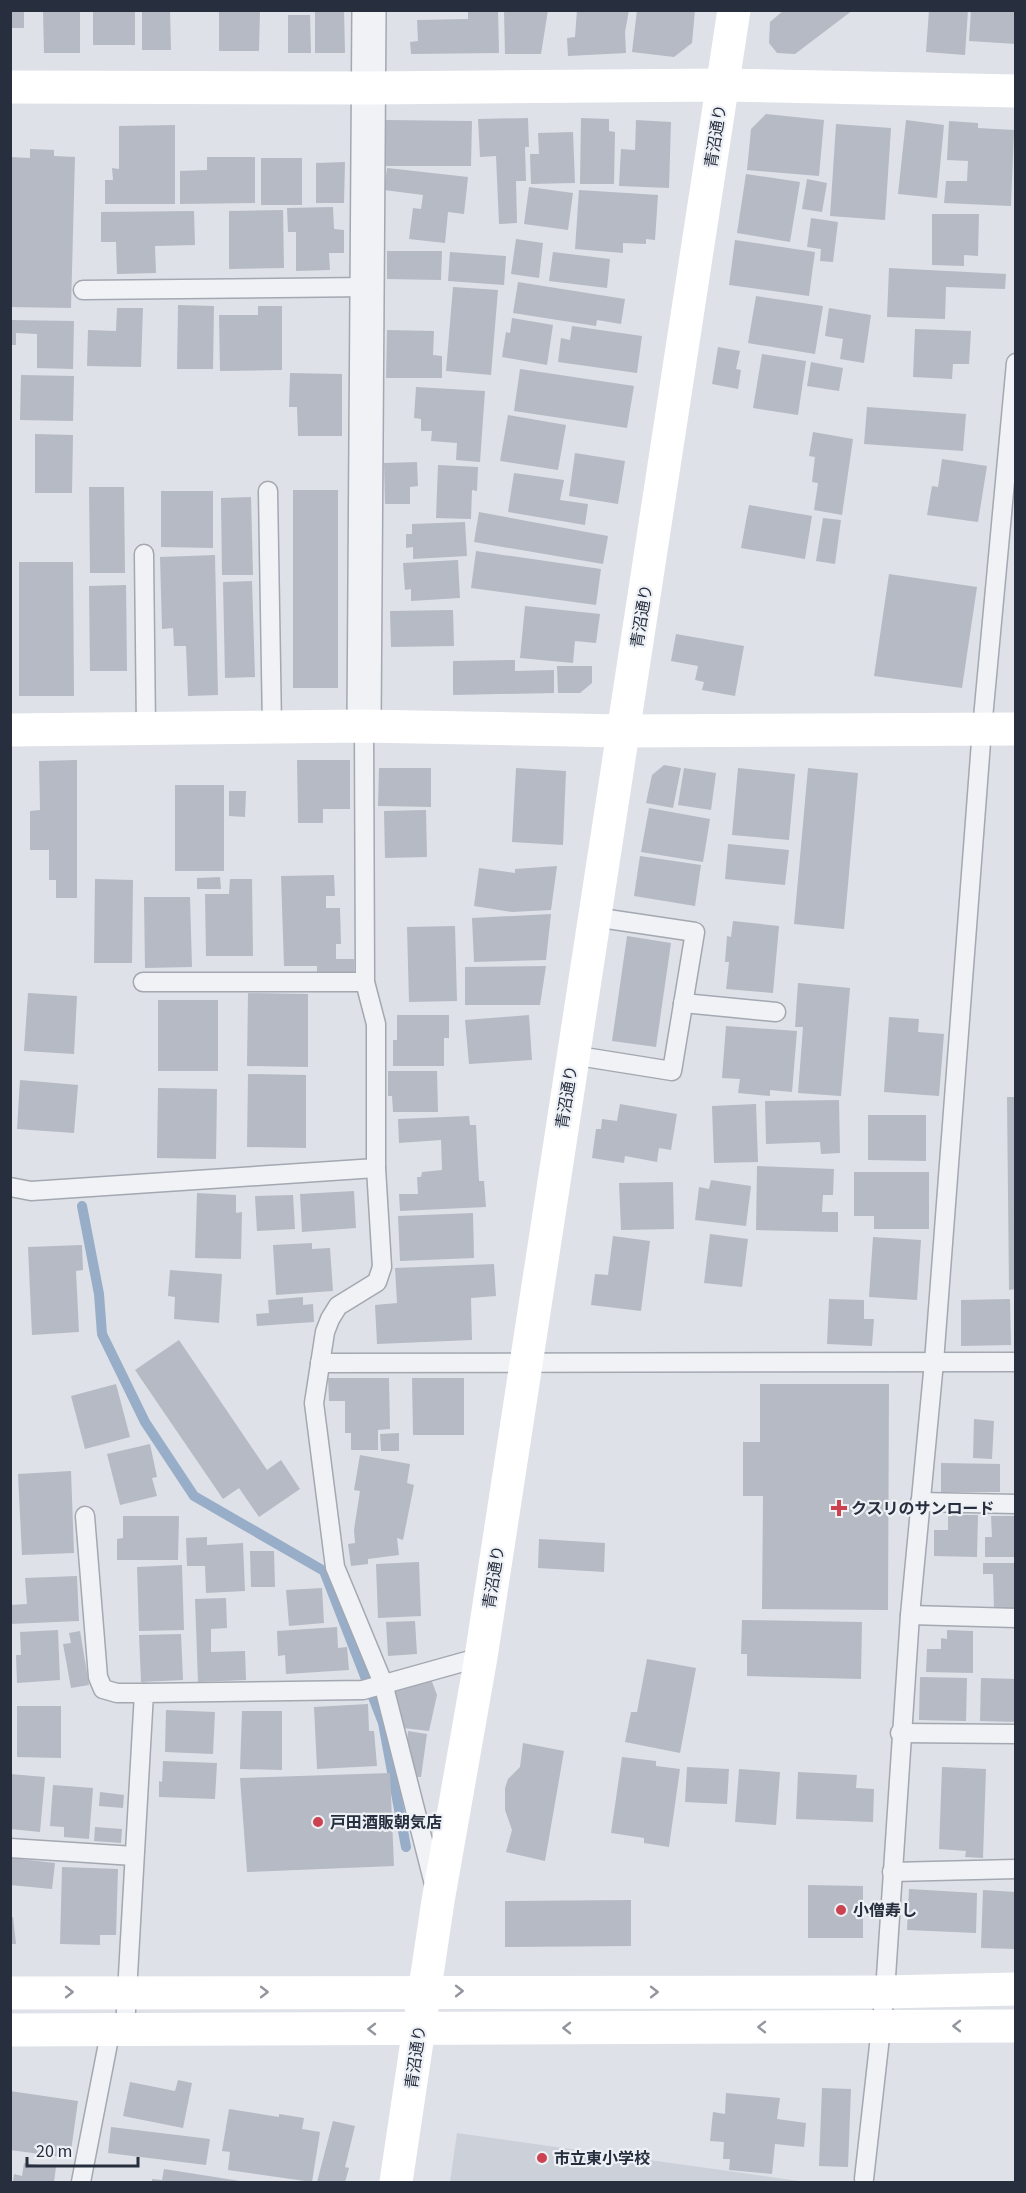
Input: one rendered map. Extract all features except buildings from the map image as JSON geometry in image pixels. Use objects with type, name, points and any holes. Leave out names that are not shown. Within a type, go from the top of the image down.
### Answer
[{"type":"street","points":[[364,726],[369,10]]},
{"type":"street","name":"青沼通り","points":[[396,2182],[438,1902],[480,1657],[734,10]]},
{"type":"street","points":[[10,87],[369,88],[723,85],[1016,91]]},
{"type":"street","points":[[10,730],[364,726],[623,731],[1016,729]]},
{"type":"street","points":[[10,1993],[885,1992],[1016,1989]]},
{"type":"street","points":[[10,2030],[1016,2026]]},
{"type":"lane","points":[[83,290],[368,287]]},
{"type":"lane","points":[[864,2179],[885,1992],[900,1733],[934,1362],[982,729],[1016,363]]},
{"type":"lane","points":[[268,491],[272,727]]},
{"type":"lane","points":[[144,554],[146,729]]},
{"type":"lane","points":[[364,726],[365,982],[376,1024],[376,1168],[382,1267],[377,1282],[338,1306],[325,1332],[315,1403],[336,1567],[382,1684],[438,1902]]},
{"type":"lane","points":[[572,1055],[672,1071],[695,932],[594,917]]},
{"type":"lane","points":[[143,982],[365,982]]},
{"type":"lane","points":[[683,1003],[776,1012]]},
{"type":"lane","points":[[10,1188],[31,1191],[376,1168]]},
{"type":"lane","points":[[320,1363],[1016,1362]]},
{"type":"lane","points":[[920,1503],[1016,1504]]},
{"type":"lane","points":[[85,1516],[98,1677],[103,1689],[117,1693],[363,1690],[480,1657]]},
{"type":"lane","points":[[910,1615],[1016,1618]]},
{"type":"lane","points":[[81,2182],[127,1992],[144,1693]]},
{"type":"lane","points":[[900,1733],[1016,1734]]},
{"type":"lane","points":[[10,1848],[134,1856]]},
{"type":"lane","points":[[892,1872],[1016,1869]]},
{"type":"shaded area","name":"市立東小学校","points":[[457,2133],[806,2182],[450,2182]]},
{"type":"waterway","points":[[82,1206],[99,1294],[102,1334],[145,1422],[194,1496],[324,1571],[383,1723],[406,1847]]},
{"type":"place","name":"クスリのサンロード","points":[[839,1508]]},
{"type":"place","name":"戸田酒販朝気店","points":[[318,1822]]},
{"type":"place","name":"小僧寿し","points":[[841,1910]]},
{"type":"place","name":"市立東小学校","points":[[542,2158]]}]
